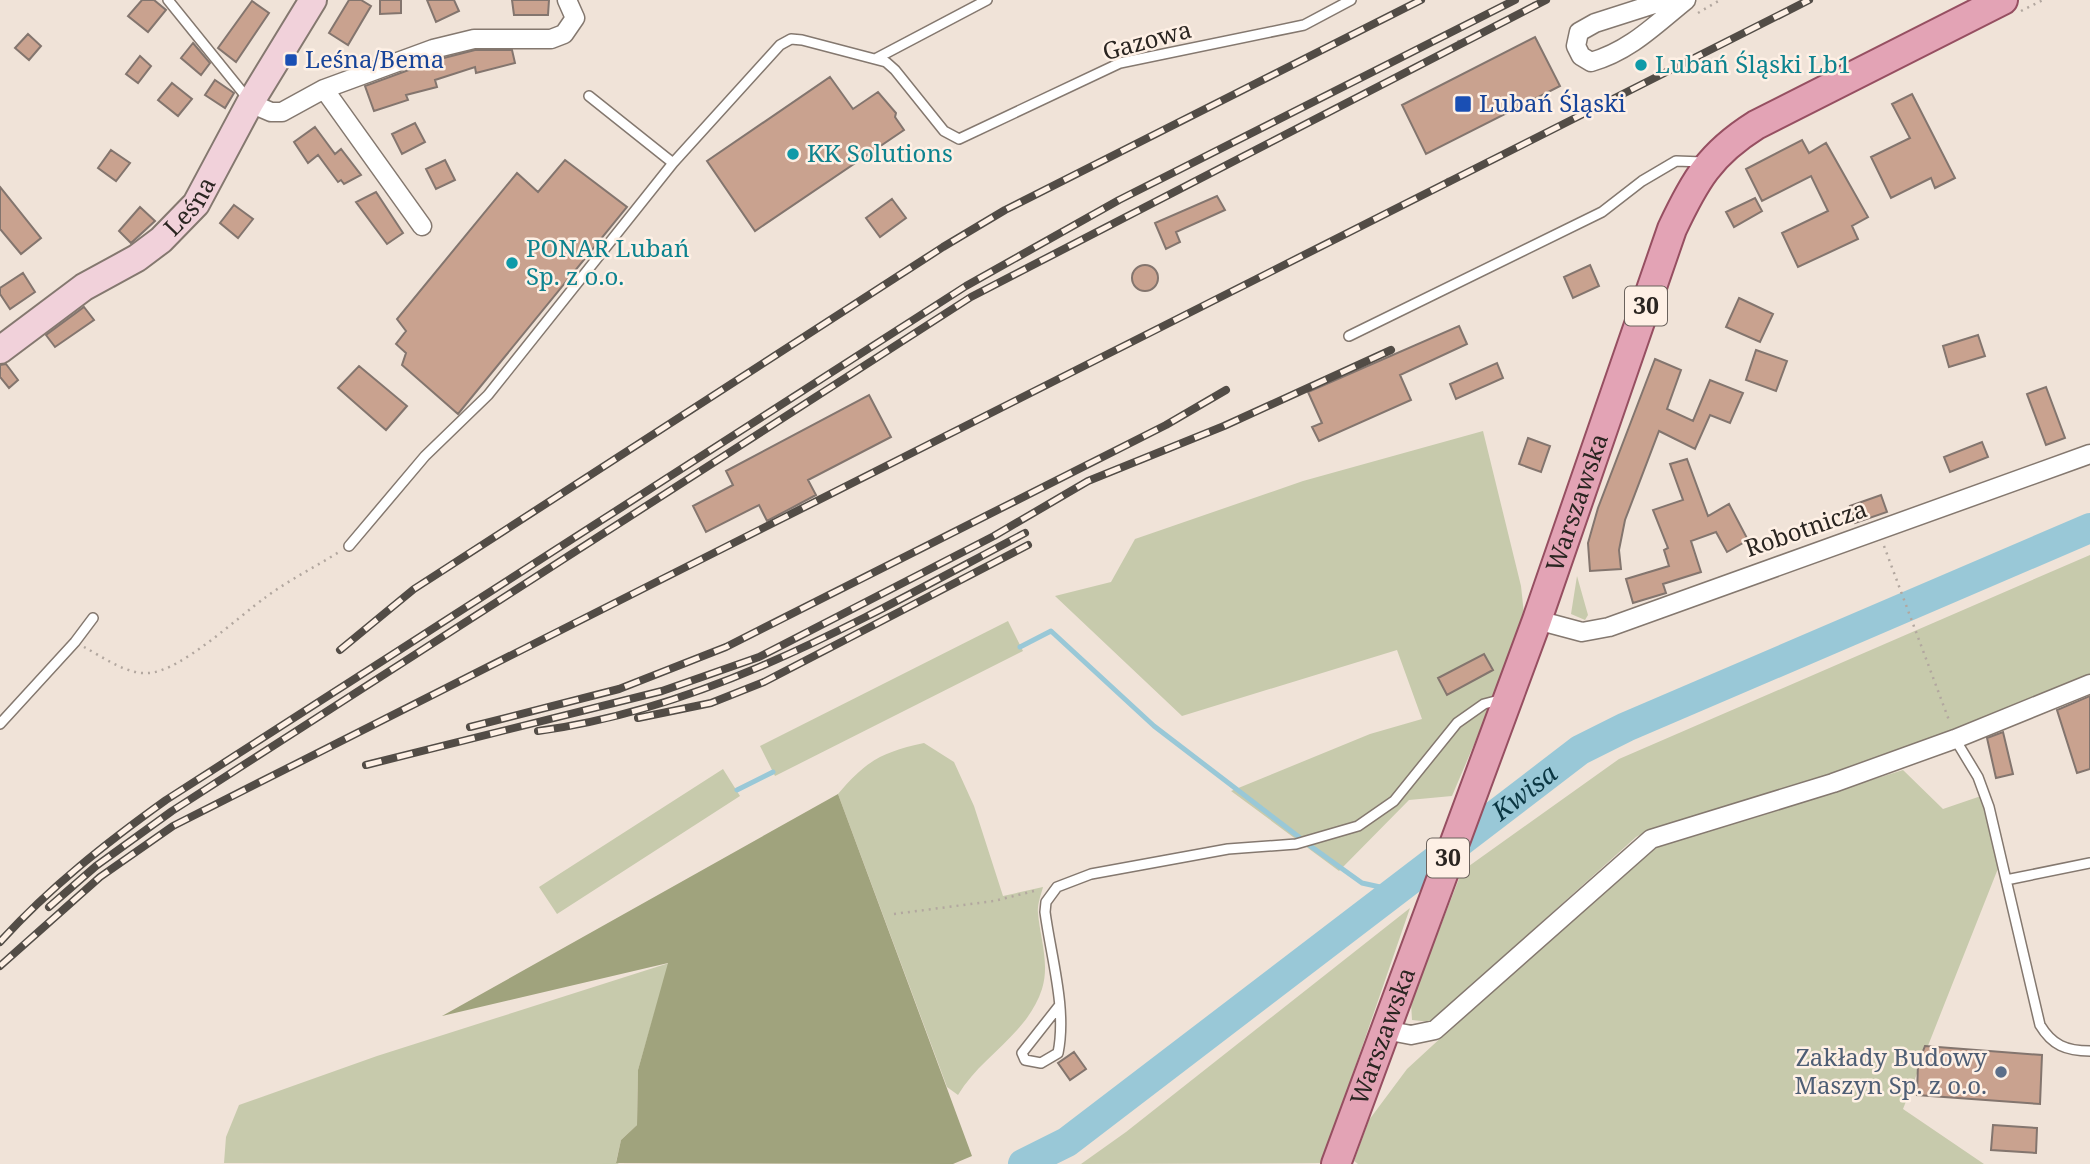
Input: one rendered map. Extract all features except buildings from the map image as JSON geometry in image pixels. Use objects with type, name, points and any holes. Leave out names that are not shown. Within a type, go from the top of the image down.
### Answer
[{"type":"main road","name":"Leśna","points":[[0,350],[84,287],[137,258],[180,222],[210,184],[250,103],[313,0]]},
{"type":"main road","name":"Warszawska","points":[[1336,1164],[1537,620],[1672,229],[1694,182],[1708,163],[1730,142],[1756,125],[2003,0]]},
{"type":"street","points":[[250,103],[271,112],[282,112],[324,89],[433,49],[474,39],[551,39],[564,34],[575,18],[567,0]]},
{"type":"street","points":[[1667,0],[1595,23],[1579,32],[1576,46],[1581,56],[1591,62],[1609,57],[1639,40],[1686,0]]},
{"type":"street","points":[[324,89],[422,226]]},
{"type":"street","name":"Robotnicza","points":[[1537,620],[1582,632],[1609,627],[2090,454]]},
{"type":"street","points":[[1388,1020],[1410,1035],[1435,1030],[1651,839],[1833,783],[2090,684]]},
{"type":"lane","points":[[168,0],[250,103]]},
{"type":"lane","points":[[349,546],[425,456],[488,395],[673,163],[785,41],[802,40],[877,58],[987,0]]},
{"type":"lane","name":"Gazowa","points":[[877,58],[895,69],[944,131],[959,139],[1119,63],[1304,24],[1352,0]]},
{"type":"lane","points":[[589,96],[673,163]]},
{"type":"lane","points":[[1349,336],[1602,212],[1642,181],[1676,161],[1708,163]]},
{"type":"lane","points":[[0,724],[75,642],[93,618]]},
{"type":"lane","points":[[1059,1006],[1022,1053],[1025,1060],[1041,1063],[1058,1053],[1062,1035],[1059,1006],[1045,912],[1050,894],[1065,882],[1108,869],[1228,849],[1296,844],[1350,830],[1394,800],[1457,723],[1484,704],[1507,703]]},
{"type":"lane","points":[[1955,738],[1984,791],[2040,1025],[2049,1040],[2061,1047],[2090,1051]]},
{"type":"lane","points":[[2006,880],[2090,863]]},
{"type":"path","points":[[1533,2],[1537,9]]},
{"type":"path","points":[[1458,40],[1461,47]]},
{"type":"path","points":[[1562,121],[1565,127]]},
{"type":"path","points":[[1512,146],[1515,152]]},
{"type":"path","points":[[1447,178],[1451,185]]},
{"type":"path","points":[[1878,529],[1955,738]]},
{"type":"path","points":[[75,642],[128,670],[139,673],[160,671],[228,627],[299,574],[349,546]]},
{"type":"path","points":[[894,914],[994,901],[1065,882]]},
{"type":"green space","points":[[1483,431],[1521,586],[1524,614],[1504,674],[1452,796],[1409,800],[1339,871],[1231,791],[1370,734],[1422,719],[1397,650],[1182,716],[1055,596],[1111,582],[1135,539],[1303,481]],"holes":[[[1484,654],[1492,670],[1447,694]]]},
{"type":"green space","points":[[2090,555],[2090,678],[1967,728],[1812,781],[1653,828],[1636,837],[1431,1022],[1412,1020],[1411,1002],[1462,871],[1619,759]]},
{"type":"green space","points":[[1577,576],[1588,615],[1585,620],[1571,614]]},
{"type":"green space","points":[[1008,621],[1023,651],[775,776],[760,746]]},
{"type":"green space","points":[[924,743],[954,762],[974,806],[1003,896],[1043,887],[1038,910],[1045,960],[1042,989],[1026,1019],[979,1068],[958,1095],[947,1087],[838,794],[857,773],[886,754]]},
{"type":"green space","points":[[723,769],[740,796],[557,914],[539,887]]},
{"type":"green space","points":[[1903,770],[1943,809],[1981,796],[1999,866],[1903,1109],[1984,1164],[1358,1164],[1354,1161],[1369,1120],[1407,1069],[1609,883],[1652,849]]},
{"type":"green space","points":[[838,794],[972,1156],[953,1164],[616,1163],[621,1140],[637,1125],[638,1070],[668,963],[442,1016]]},
{"type":"green space","points":[[1410,908],[1322,1163],[1081,1164],[1126,1132]]},
{"type":"green space","points":[[669,963],[638,1070],[637,1125],[621,1140],[616,1162],[619,1164],[224,1163],[226,1137],[239,1105],[377,1056]]},
{"type":"waterway","name":"Kwisa","points":[[1023,1164],[1067,1142],[1580,750],[1626,727],[2090,528]]},
{"type":"waterway","points":[[1020,647],[1051,631],[1154,726],[1299,837]]},
{"type":"waterway","points":[[737,790],[773,772]]},
{"type":"waterway","points":[[1309,845],[1362,883],[1398,891]]},
{"type":"railway","points":[[340,650],[414,589],[943,247],[1005,210],[1421,0]]},
{"type":"railway","points":[[0,942],[79,866],[166,800],[966,286],[1119,200],[1515,0]]},
{"type":"railway","points":[[49,907],[96,866],[172,811],[971,297],[1546,0]]},
{"type":"railway","points":[[0,966],[100,877],[173,826],[1809,0]]},
{"type":"railway","points":[[366,765],[662,691],[759,657],[994,536],[1088,481],[1224,426],[1391,350]]},
{"type":"railway","points":[[470,727],[619,689],[726,647],[1166,425],[1226,390]]},
{"type":"railway","points":[[538,731],[603,719],[667,701],[729,679],[849,625],[1025,533]]},
{"type":"railway","points":[[638,718],[711,703],[764,682],[1028,545]]},
{"type":"place","name":"Leśna/Bema","points":[[291,60]]},
{"type":"place","name":"Lubań Śląski Lb1","points":[[1641,65]]},
{"type":"place","name":"Lubań Śląski","points":[[1463,104]]},
{"type":"place","name":"KK Solutions","points":[[793,154]]},
{"type":"place","name":"PONAR Lubań Sp. z o.o.","points":[[512,263]]},
{"type":"place","name":"Zakłady Budowy Maszyn Sp. z o.o.","points":[[2001,1072]]}]
